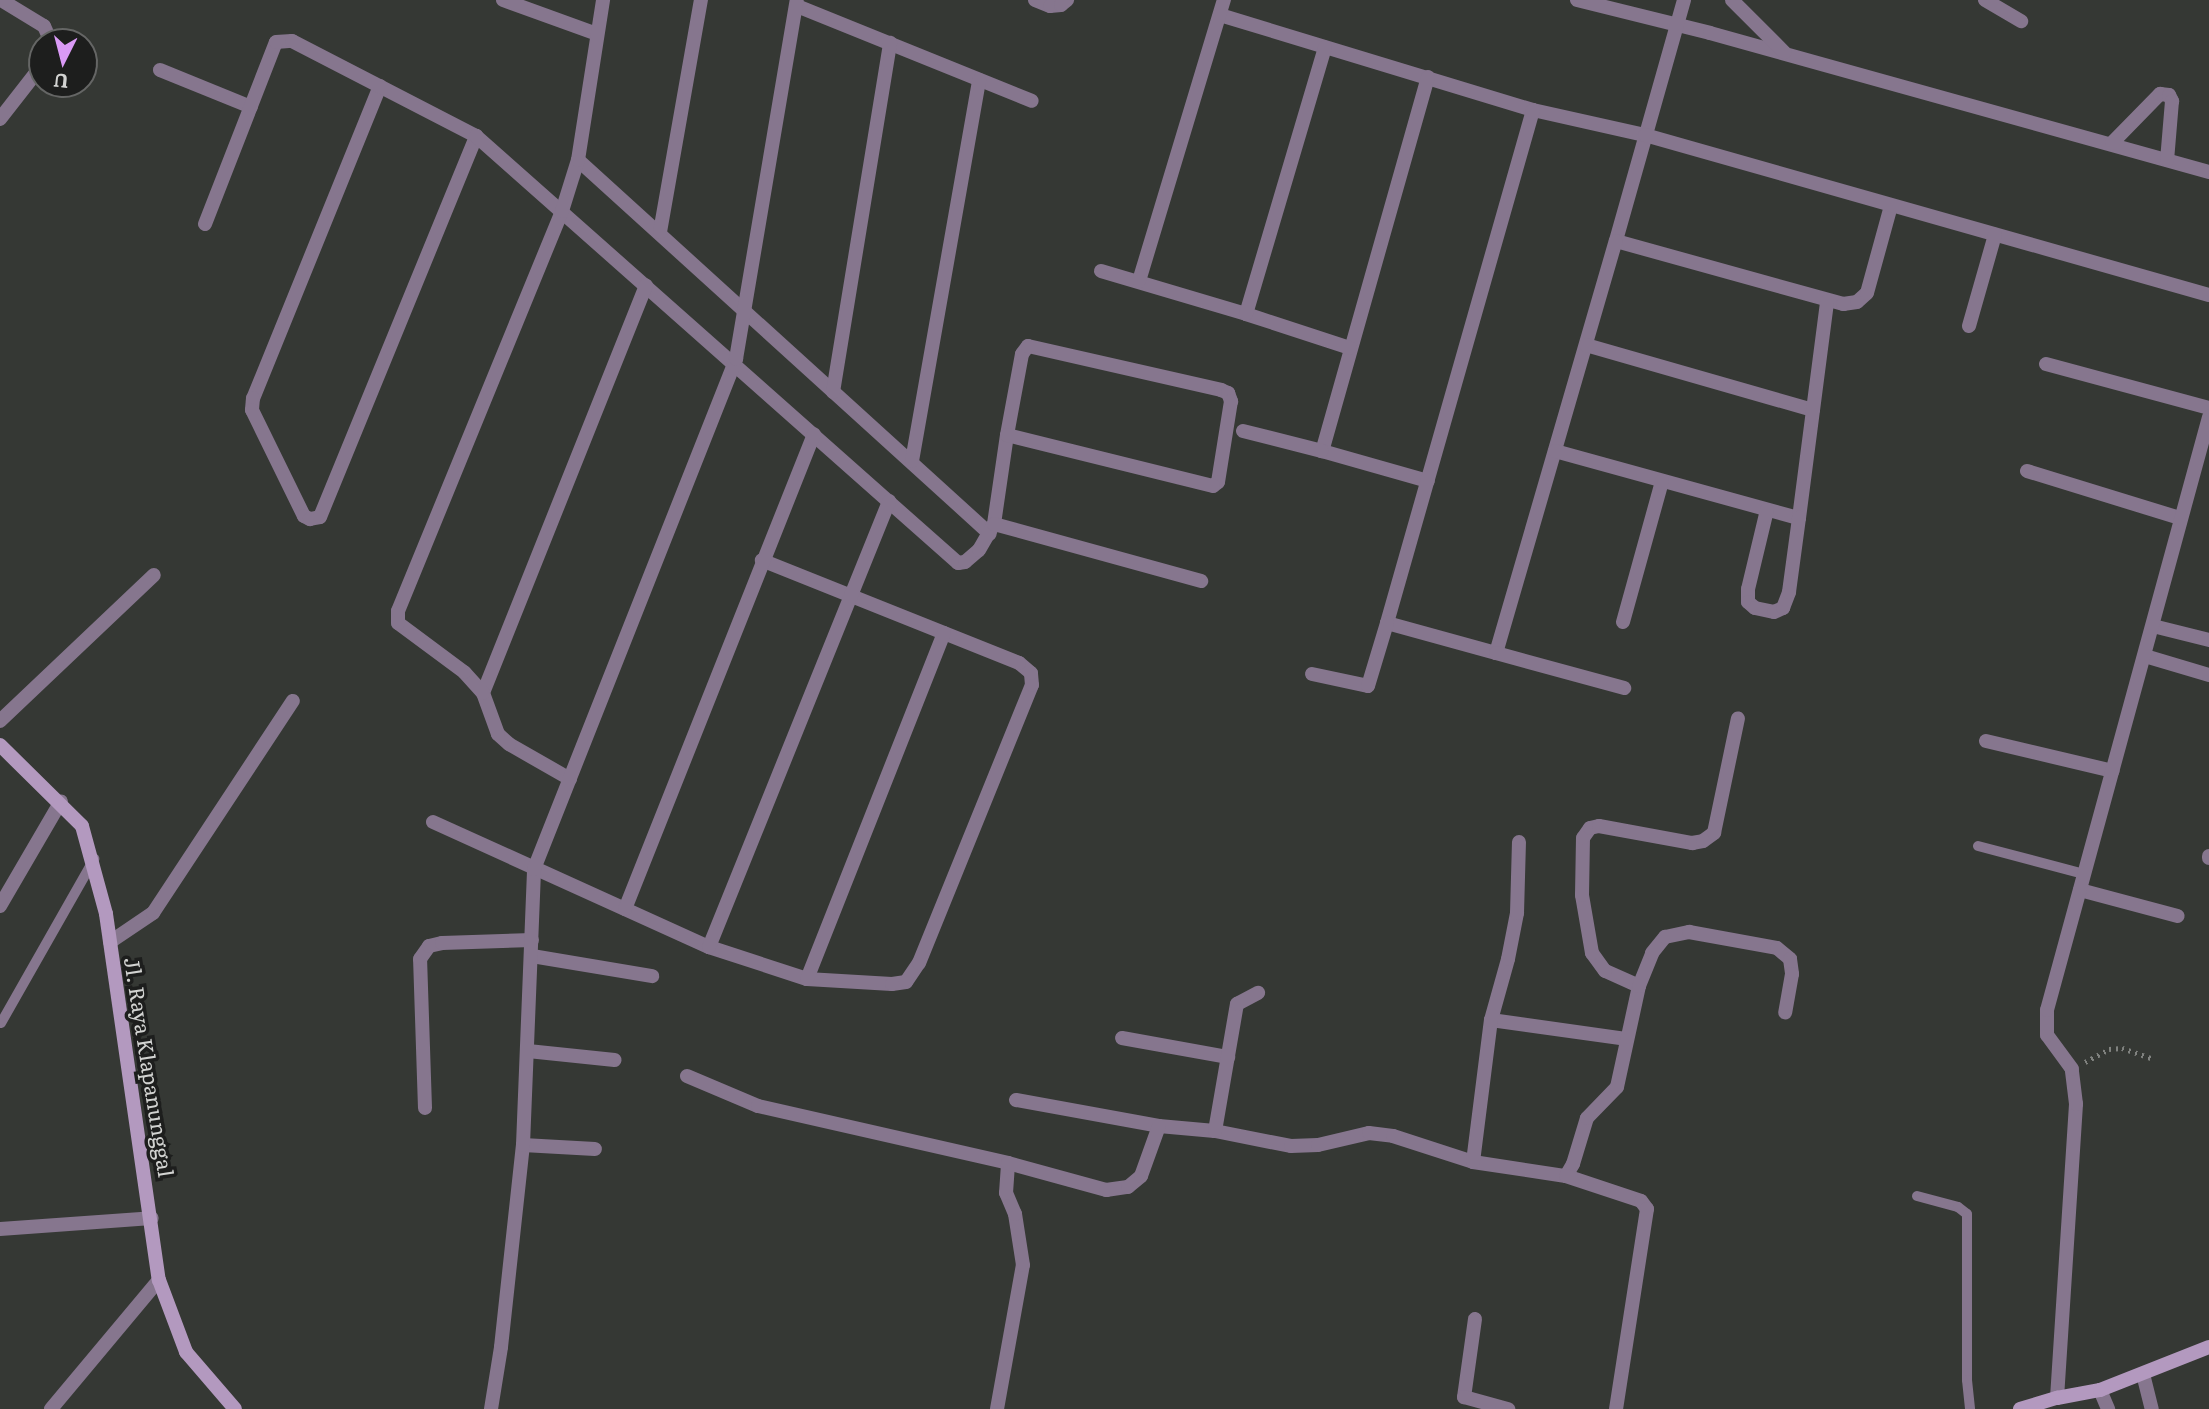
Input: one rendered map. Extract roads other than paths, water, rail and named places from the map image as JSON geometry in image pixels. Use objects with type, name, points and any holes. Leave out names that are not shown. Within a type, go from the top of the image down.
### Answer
[{"type":"street","points":[[1,0],[45,28]]},
{"type":"street","points":[[503,0],[597,34]]},
{"type":"street","points":[[570,779],[509,744],[498,734],[483,693],[464,672],[398,623],[398,611],[562,211],[578,160],[603,0]]},
{"type":"street","points":[[660,232],[701,0]]},
{"type":"street","points":[[1035,0],[1051,6],[1061,5],[1067,0]]},
{"type":"street","points":[[1139,281],[1224,0]]},
{"type":"street","points":[[1577,0],[1785,53],[2209,172]]},
{"type":"street","points":[[1496,653],[1684,0]]},
{"type":"street","points":[[1732,0],[1785,53]]},
{"type":"street","points":[[1985,0],[2021,21]]},
{"type":"street","points":[[491,1409],[501,1347],[523,1145],[534,869],[735,362],[744,326],[797,3],[1032,101]]},
{"type":"street","points":[[1220,15],[1533,110],[1645,135],[2209,295]]},
{"type":"street","points":[[205,224],[276,42],[285,39],[476,136],[735,362],[958,563],[965,562],[979,550],[992,529],[1007,435],[1021,354],[1025,348],[1032,345],[1221,390],[1228,393],[1231,401],[1218,482],[1213,486],[1007,435]]},
{"type":"street","points":[[833,392],[890,43]]},
{"type":"street","points":[[1246,314],[1325,47]]},
{"type":"street","points":[[160,70],[251,107]]},
{"type":"street","points":[[1322,451],[1428,77]]},
{"type":"street","points":[[912,461],[979,80]]},
{"type":"street","points":[[0,120],[28,83]]},
{"type":"street","points":[[380,86],[253,398],[252,410],[304,516],[310,519],[320,517],[476,136]]},
{"type":"street","points":[[2112,144],[2160,94],[2169,95],[2172,101],[2168,160]]},
{"type":"street","points":[[1312,674],[1368,687],[1533,110]]},
{"type":"street","points":[[578,160],[833,392],[992,529],[1201,581]]},
{"type":"street","points":[[1616,241],[1827,302],[1857,302],[1867,293],[1891,206]]},
{"type":"street","points":[[1969,326],[1994,235]]},
{"type":"street","points":[[1101,271],[1350,348]]},
{"type":"street","points":[[483,693],[646,285]]},
{"type":"street","points":[[1767,510],[1748,589],[1748,602],[1755,608],[1774,612],[1783,608],[1789,592],[1827,302]]},
{"type":"street","points":[[1586,345],[1813,410]]},
{"type":"street","points":[[2046,364],[2209,408]]},
{"type":"street","points":[[2057,1398],[2076,1104],[2072,1069],[2047,1035],[2047,1010],[2209,417]]},
{"type":"street","points":[[1243,431],[1428,481]]},
{"type":"street","points":[[625,909],[814,433]]},
{"type":"street","points":[[1555,451],[1799,518]]},
{"type":"street","points":[[2027,471],[2180,518]]},
{"type":"street","points":[[1623,622],[1662,481]]},
{"type":"street","points":[[709,947],[889,501]]},
{"type":"street","points":[[433,822],[709,947],[807,979],[892,984],[906,982],[919,963],[1032,685],[1031,673],[1019,663],[762,560]]},
{"type":"street","points":[[0,721],[154,575]]},
{"type":"street","points":[[1387,624],[1624,688]]},
{"type":"street","points":[[2153,626],[2209,640]]},
{"type":"street","points":[[807,979],[944,633]]},
{"type":"street","points":[[2145,656],[2209,675]]},
{"type":"street","points":[[110,942],[153,914],[293,701]]},
{"type":"street","points":[[1639,986],[1605,971],[1592,953],[1582,895],[1583,838],[1590,828],[1598,826],[1692,843],[1703,841],[1714,833],[1738,718]]},
{"type":"street","points":[[1986,741],[2113,771]]},
{"type":"street","name":"Jl. Raya Klapanunggal","points":[[0,745],[61,801],[82,826],[93,859],[110,942],[159,1280],[186,1352],[235,1409]]},
{"type":"street","points":[[0,906],[61,801]]},
{"type":"street","points":[[1473,1162],[1491,1020],[1508,959],[1517,913],[1519,842]]},
{"type":"street","points":[[2080,890],[2178,916]]},
{"type":"street","points":[[1566,1175],[1573,1164],[1587,1118],[1617,1087],[1639,986],[1652,953],[1665,937],[1689,932],[1777,948],[1790,959],[1792,974],[1786,1012]]},
{"type":"street","points":[[425,1108],[420,959],[429,946],[442,943],[532,940]]},
{"type":"street","points":[[532,956],[652,976]]},
{"type":"street","points":[[1215,1131],[1237,1004],[1258,993]]},
{"type":"street","points":[[1491,1020],[1626,1039]]},
{"type":"street","points":[[1122,1038],[1228,1057]]},
{"type":"street","points":[[528,1051],[615,1060]]},
{"type":"street","points":[[687,1076],[758,1106],[1107,1189],[1128,1186],[1141,1176],[1158,1126]]},
{"type":"street","points":[[1016,1100],[1158,1126],[1215,1131],[1291,1146],[1318,1145],[1369,1133],[1393,1136],[1473,1162],[1566,1175],[1641,1201],[1647,1209],[1616,1409]]},
{"type":"street","points":[[523,1145],[595,1149]]},
{"type":"street","points":[[997,1409],[1023,1265],[1015,1214],[1006,1193],[1008,1164]]},
{"type":"street","points":[[0,1230],[152,1219]]},
{"type":"street","points":[[51,1409],[159,1280]]},
{"type":"street","points":[[1475,1320],[1464,1397],[1508,1409]]},
{"type":"street","points":[[2020,1409],[2057,1398],[2100,1390],[2209,1347]]},
{"type":"street","points":[[2143,1374],[2152,1409]]},
{"type":"street","points":[[2100,1390],[2108,1409]]},
{"type":"lane","points":[[1978,846],[2084,874]]},
{"type":"lane","points":[[1,1023],[93,859]]},
{"type":"lane","points":[[1917,1196],[1958,1207],[1967,1214],[1966,1380],[1970,1409]]}]
